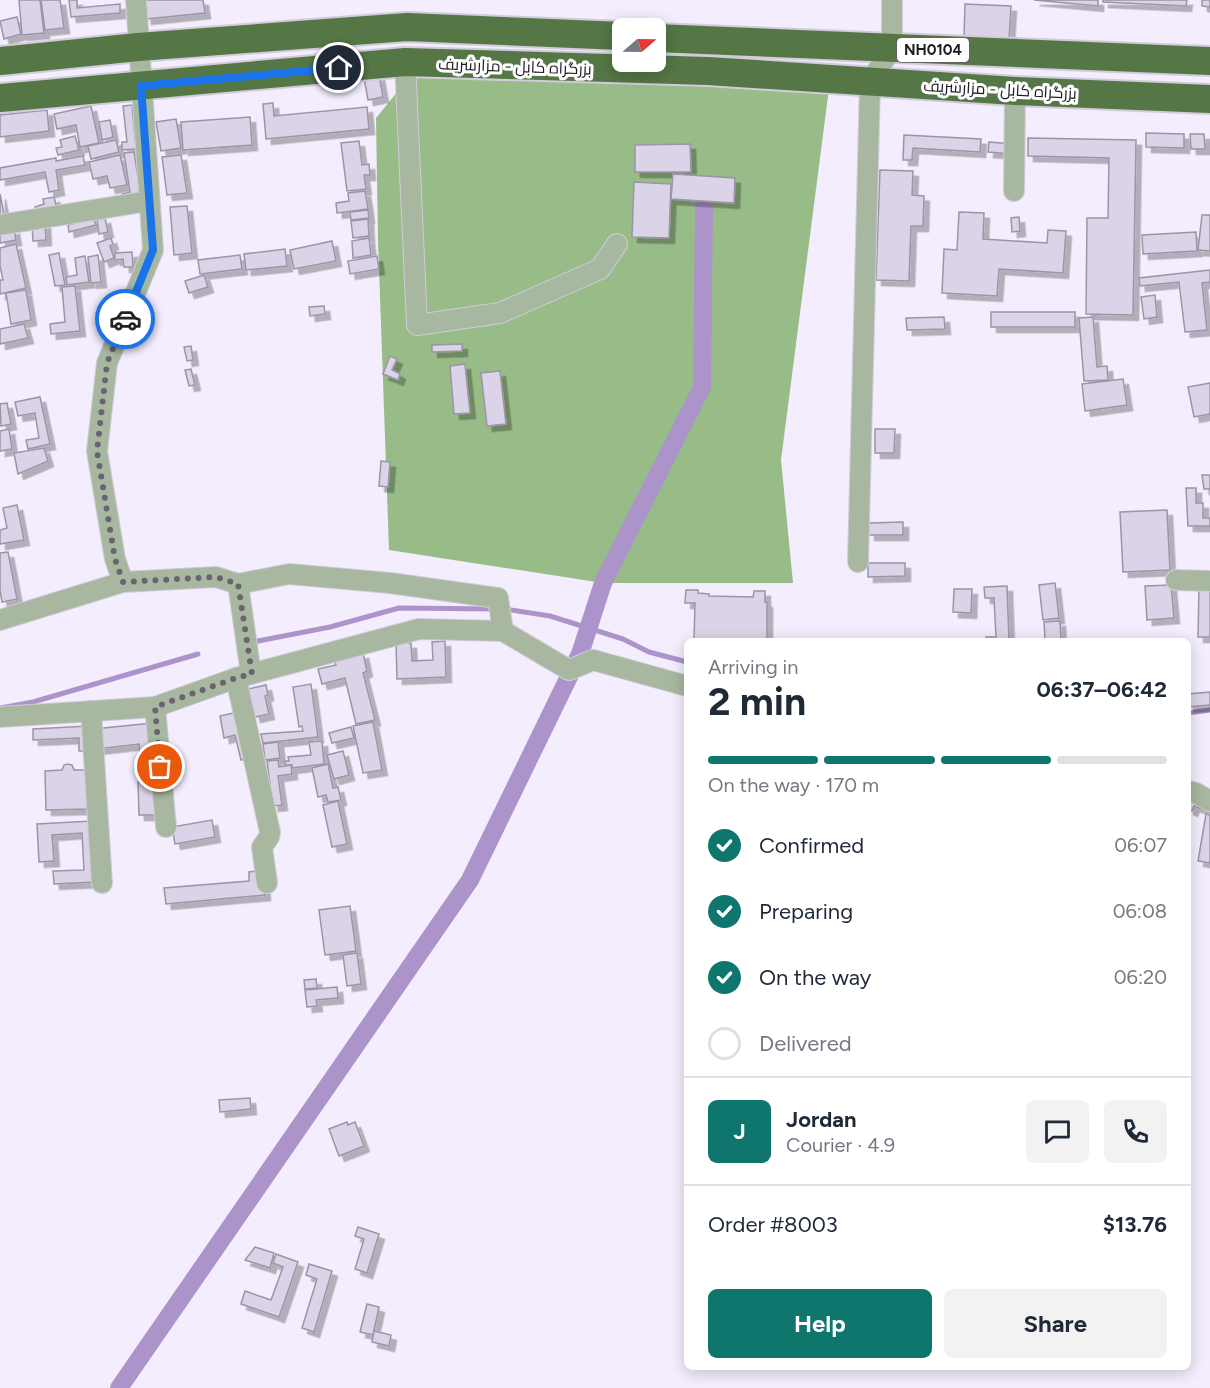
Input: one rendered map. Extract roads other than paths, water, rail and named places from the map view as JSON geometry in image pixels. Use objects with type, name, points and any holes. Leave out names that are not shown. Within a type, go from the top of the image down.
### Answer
[{"type":"highway","name":"بزرگراه کابل - مزارشریف","points":[[0,61],[138,47],[407,27],[612,36]]},
{"type":"highway","name":"NH0104","points":[[666,38],[1210,61]]},
{"type":"highway","name":"بزرگراه کابل - مزارشریف","points":[[0,98],[405,63],[708,71],[1015,91],[1210,99]]},
{"type":"street","points":[[123,582],[115,559],[97,451],[107,363],[153,250],[136,0]]},
{"type":"street","points":[[858,562],[870,82],[892,48],[892,0]]},
{"type":"street","points":[[405,63],[417,325],[500,313],[600,269],[617,244]]},
{"type":"street","points":[[1014,191],[1015,91]]},
{"type":"street","points":[[0,225],[149,201]]},
{"type":"street","points":[[0,620],[123,582],[216,577],[238,584],[289,574],[390,583],[498,598],[501,616],[569,670],[593,660],[684,685]]},
{"type":"street","points":[[1176,580],[1210,581]]},
{"type":"street","points":[[238,584],[244,676],[270,832],[262,847],[267,883]]},
{"type":"street","points":[[0,717],[155,707],[244,676],[419,629],[501,616]]},
{"type":"street","points":[[155,707],[166,827]]},
{"type":"street","points":[[91,711],[102,884]]},
{"type":"street","points":[[1191,792],[1210,801]]},
{"type":"waterway","points":[[119,1388],[470,880],[580,654],[603,583],[702,387],[704,207]]},
{"type":"waterway","points":[[258,641],[330,627],[399,608],[495,609]]},
{"type":"waterway","points":[[505,609],[550,616],[623,639],[649,652],[684,661]]},
{"type":"waterway","points":[[0,708],[33,702],[198,654]]},
{"type":"waterway","points":[[1191,713],[1210,710]]}]
